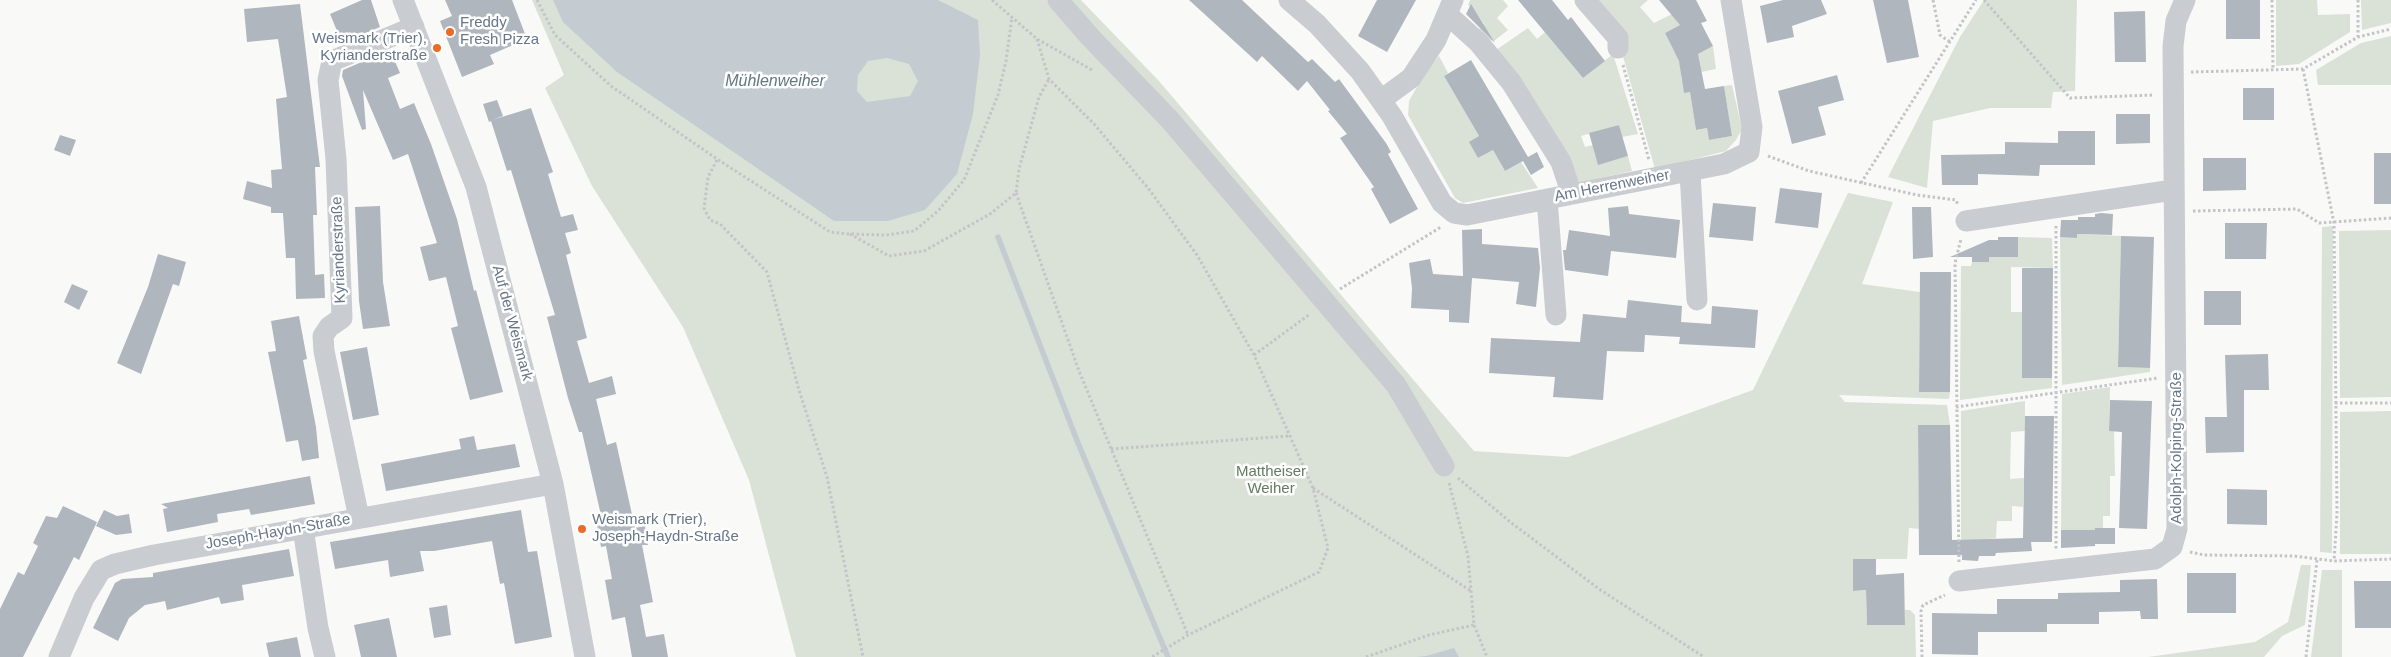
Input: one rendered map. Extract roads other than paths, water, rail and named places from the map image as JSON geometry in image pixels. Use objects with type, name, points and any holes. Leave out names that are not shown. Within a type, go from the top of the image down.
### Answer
[{"type":"street","name":"Auf der Weismark","points":[[402,0],[476,187],[553,484],[585,657]]},
{"type":"street","points":[[1058,0],[1091,38],[1170,120],[1396,385],[1444,466]]},
{"type":"street","points":[[1289,0],[1317,24],[1360,71],[1381,100],[1411,78],[1436,40],[1450,7],[1511,82],[1561,162],[1568,182]]},
{"type":"street","points":[[1586,0],[1618,38],[1618,48]]},
{"type":"street","name":"Am Herrenweiher","points":[[1381,100],[1442,203],[1454,213],[1467,215],[1547,198],[1690,172],[1727,163],[1749,152],[1752,128],[1731,0]]},
{"type":"street","name":"Adolph-Kolping-Straße","points":[[1959,581],[2155,559],[2172,547],[2177,530],[2173,72],[2176,21],[2186,0]]},
{"type":"street","name":"Kyrianderstraße","points":[[359,518],[324,351],[323,336],[329,327],[342,318],[336,158],[328,80],[332,61],[414,27]]},
{"type":"street","points":[[1690,172],[1697,300]]},
{"type":"street","points":[[1966,221],[2174,190]]},
{"type":"street","points":[[1547,198],[1556,315]]},
{"type":"street","name":"Joseph-Haydn-Straße","points":[[59,657],[84,598],[101,570],[115,564],[154,555],[553,484]]},
{"type":"street","points":[[303,528],[318,628],[325,657]]},
{"type":"water","name":"Mühlenweiher","points":[[553,0],[938,0],[978,20],[980,55],[973,114],[957,174],[925,210],[888,221],[834,221],[617,72],[563,22]],"holes":[[[887,58],[909,64],[918,81],[910,96],[867,102],[857,91],[858,75],[868,61]]]},
{"type":"water","points":[[1454,648],[1459,657],[1416,657],[1426,656]]},
{"type":"waterway","points":[[998,237],[1078,443],[1168,657]]},
{"type":"place","name":"Freddy Fresh Pizza","points":[[450,32]]},
{"type":"place","name":"Weismark (Trier), Kyrianderstraße","points":[[437,48]]},
{"type":"place","name":"Weismark (Trier), Joseph-Haydn-Straße","points":[[582,529]]},
{"type":"park label","name":"Mattheiser Weiher","points":[[1271,480]]}]
